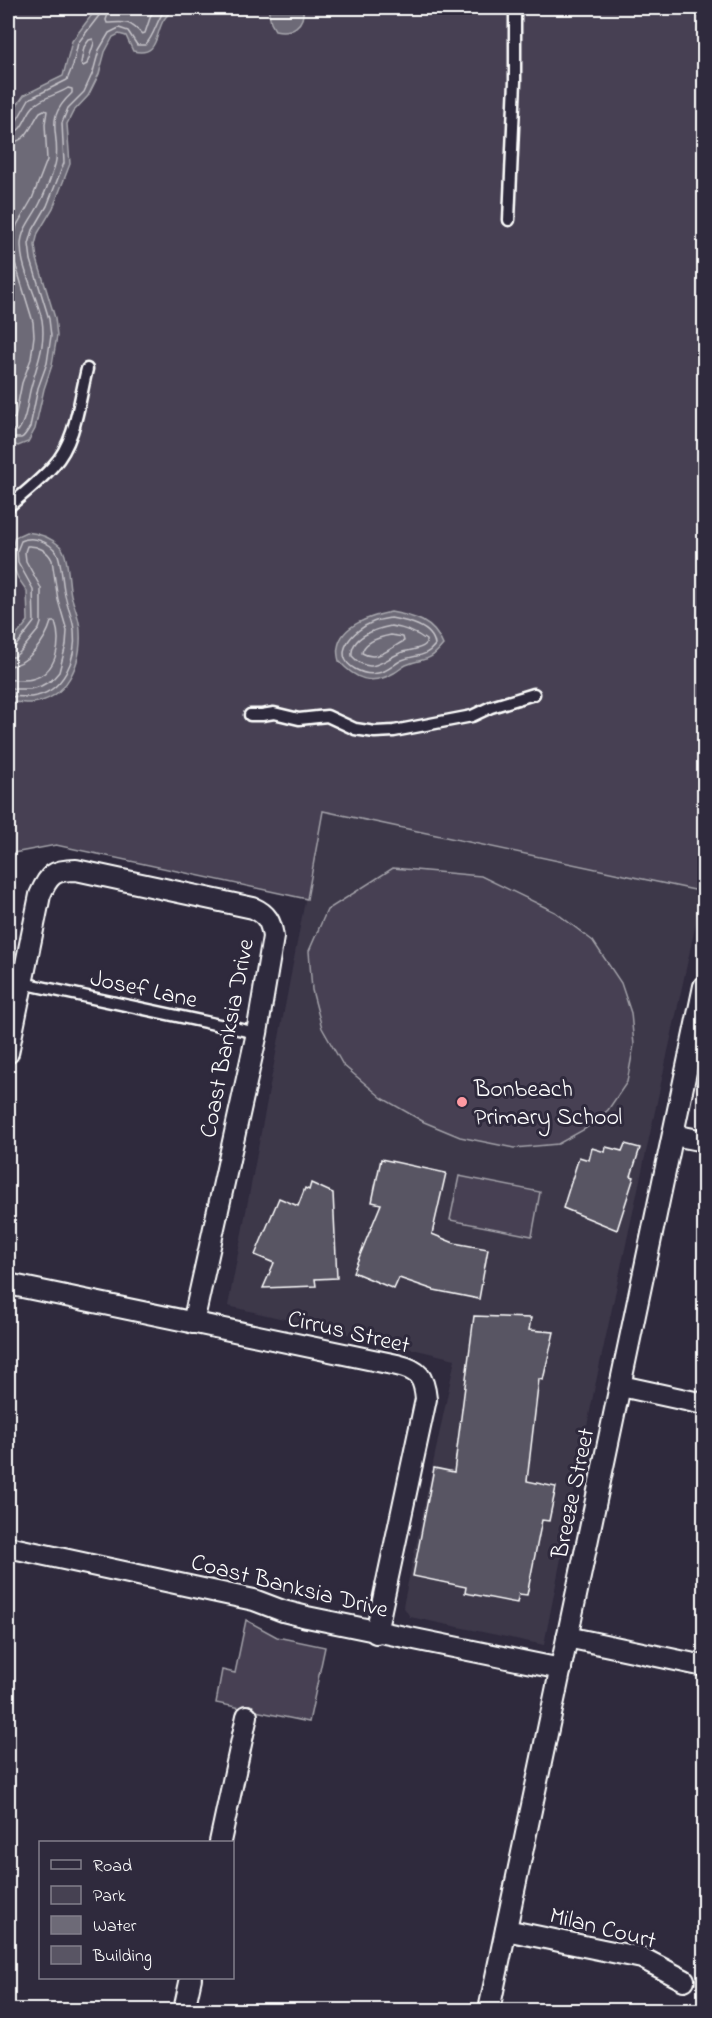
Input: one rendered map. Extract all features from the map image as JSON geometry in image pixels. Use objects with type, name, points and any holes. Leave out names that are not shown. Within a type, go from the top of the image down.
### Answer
[{"type":"street","name":"Coast Banksia Drive","points":[[8,1053],[40,895],[51,875],[76,870],[253,908],[267,917],[272,925],[273,937],[258,1033],[193,1323]]},
{"type":"street","name":"Breeze Street","points":[[489,2010],[705,986]]},
{"type":"street","points":[[673,1135],[705,1141]]},
{"type":"street","name":"Cirrus Street","points":[[8,1284],[397,1365],[410,1368],[419,1375],[425,1385],[426,1400],[376,1633]]},
{"type":"street","points":[[621,1386],[705,1404]]},
{"type":"street","name":"Coast Banksia Drive","points":[[8,1547],[254,1600],[283,1611],[376,1633],[561,1669]]},
{"type":"street","points":[[567,1638],[705,1666]]},
{"type":"street","points":[[220,1841],[247,1716]]},
{"type":"street","name":"Milan Court","points":[[506,1930],[642,1958],[684,1980]]},
{"type":"street","points":[[184,2010],[191,1979]]},
{"type":"lane","points":[[509,220],[515,81],[515,8]]},
{"type":"lane","points":[[8,507],[55,465],[76,419],[87,369]]},
{"type":"lane","points":[[250,715],[262,716],[274,712],[299,719],[327,716],[355,729],[375,732],[394,731],[472,716],[491,707],[534,694]]},
{"type":"lane","name":"Josef Lane","points":[[22,983],[258,1033]]},
{"type":"shaded area","name":"Bonbeach Primary School","points":[[322,811],[703,891],[594,1391],[544,1645],[410,1617],[403,1606],[455,1359],[228,1306]]},
{"type":"green space","points":[[8,8],[704,8],[704,892],[323,811],[307,899],[56,845],[8,854]]},
{"type":"green space","points":[[393,868],[481,876],[555,912],[593,941],[621,983],[631,1013],[634,1045],[627,1082],[608,1110],[585,1129],[558,1144],[514,1148],[460,1137],[424,1122],[382,1098],[343,1065],[322,1028],[312,990],[309,951],[327,910]]},
{"type":"green space","points":[[459,1176],[540,1192],[532,1236],[450,1220]]},
{"type":"green space","points":[[246,1620],[277,1637],[325,1647],[309,1722],[216,1703],[222,1670],[235,1673]]},
{"type":"water","points":[[97,8],[177,8],[164,19],[154,44],[147,51],[133,51],[126,36],[119,34],[113,37],[88,96],[73,112],[67,124],[70,164],[53,208],[38,233],[35,245],[55,318],[57,336],[52,365],[35,429],[28,442],[18,446],[8,442],[8,128],[15,108],[24,95],[63,76],[72,41]]},
{"type":"water","points":[[268,8],[303,8],[302,19],[292,29],[275,30]]},
{"type":"water","points":[[26,532],[40,534],[63,550],[80,631],[78,655],[70,678],[54,695],[31,703],[8,702],[8,646],[28,621],[27,591],[12,564],[11,551],[15,537]]},
{"type":"water","points":[[391,612],[408,615],[429,625],[443,645],[430,658],[406,665],[386,677],[371,680],[357,676],[339,661],[338,649],[341,639],[345,632],[359,622]]},
{"type":"building","points":[[625,1144],[640,1148],[631,1176],[634,1177],[617,1230],[563,1208],[579,1157],[589,1160],[592,1148],[605,1152],[606,1147],[622,1151]]},
{"type":"building","points":[[381,1159],[446,1173],[432,1234],[454,1243],[488,1249],[479,1299],[434,1290],[399,1278],[394,1289],[353,1272],[381,1204],[372,1202]]},
{"type":"building","points":[[311,1183],[333,1193],[337,1278],[315,1279],[316,1286],[263,1288],[274,1263],[255,1255],[279,1198],[298,1206],[305,1188],[309,1190]]},
{"type":"building","points":[[474,1316],[531,1318],[529,1330],[554,1332],[543,1380],[539,1379],[527,1481],[556,1487],[549,1521],[542,1520],[527,1595],[519,1594],[517,1603],[465,1593],[466,1587],[413,1576],[434,1468],[454,1472]]},
{"type":"place","name":"Bonbeach Primary School","points":[[462,1102]]}]
